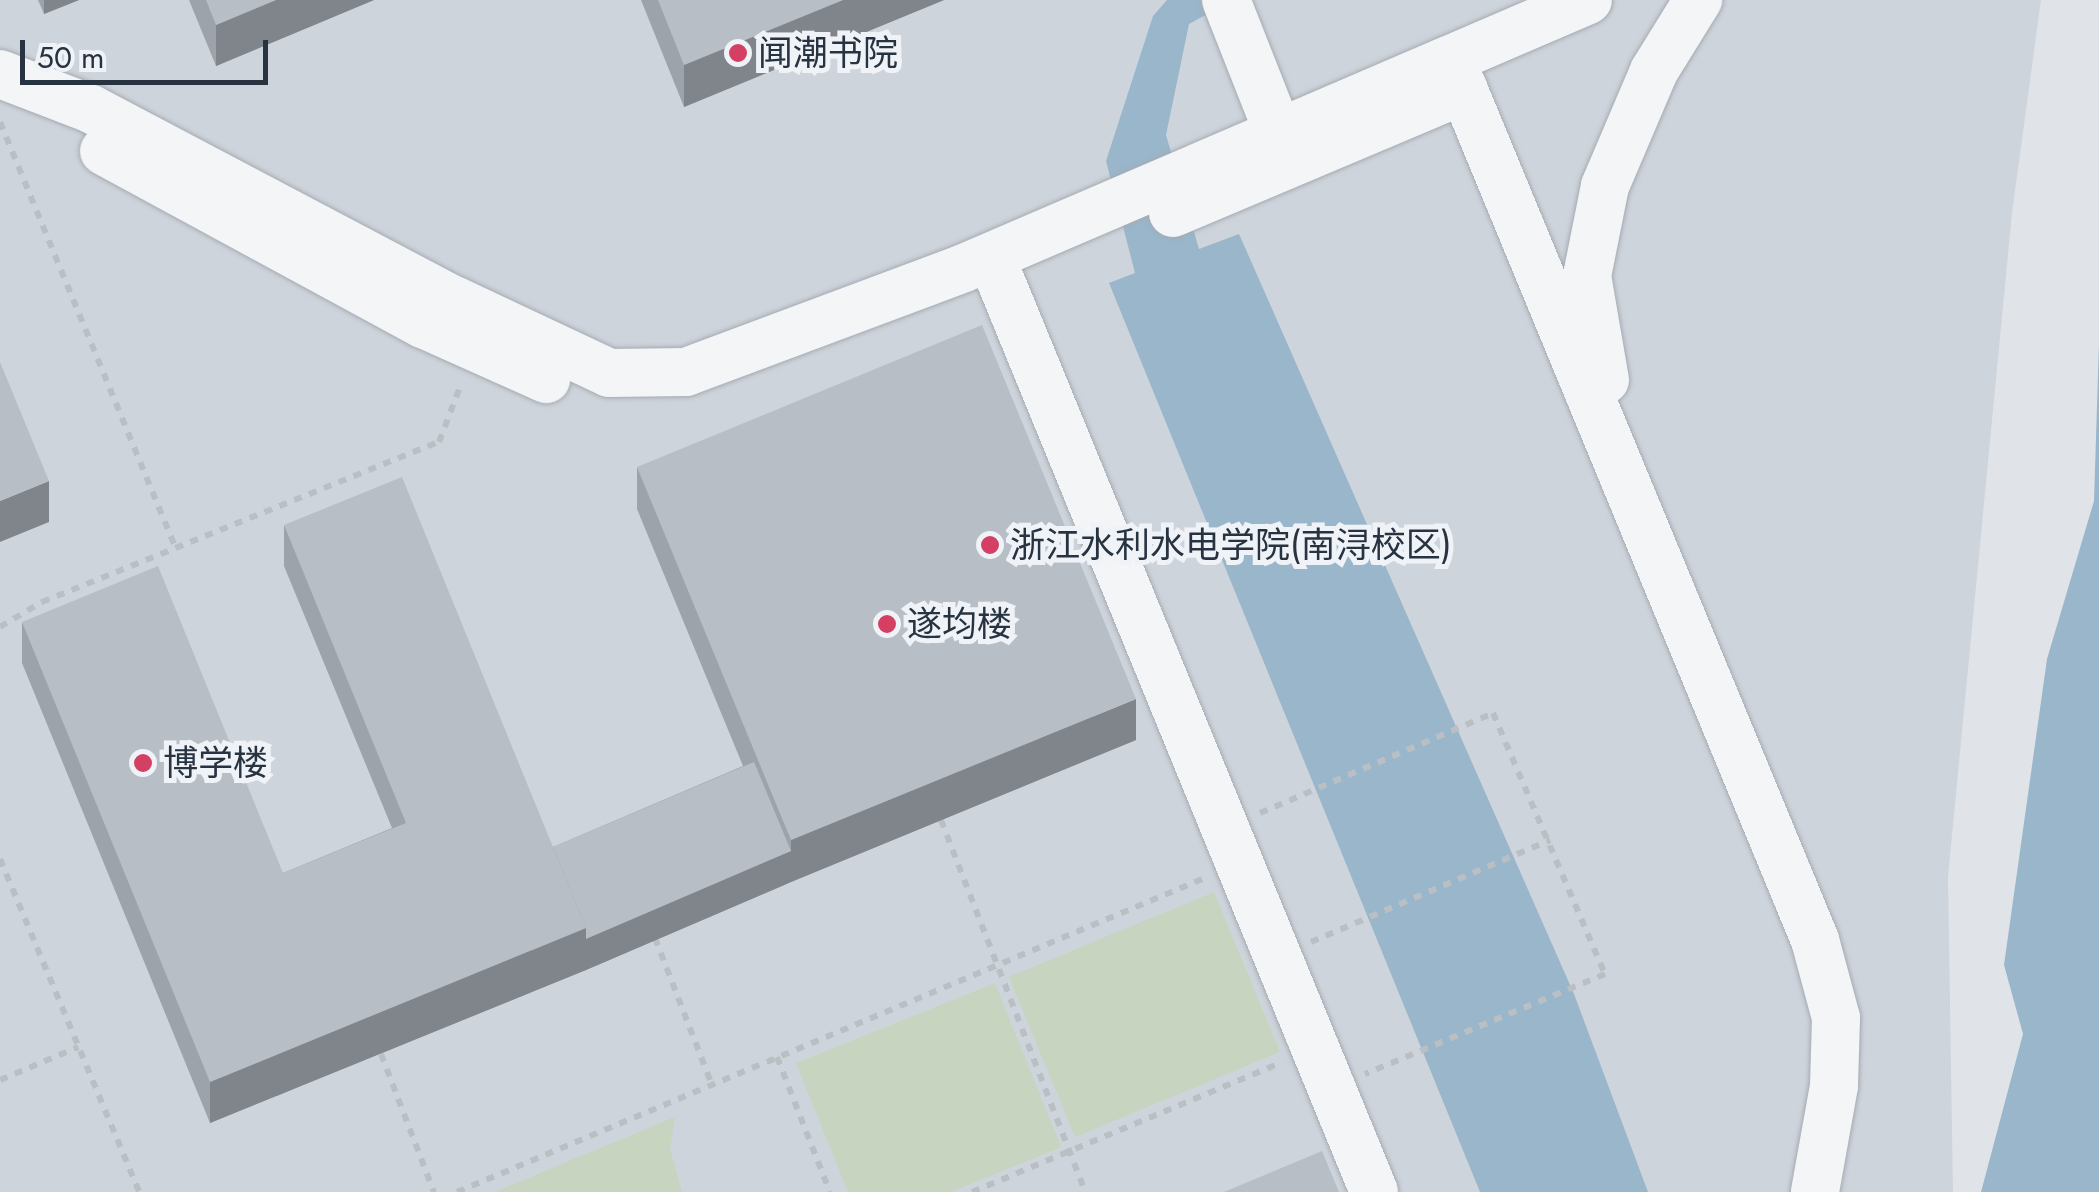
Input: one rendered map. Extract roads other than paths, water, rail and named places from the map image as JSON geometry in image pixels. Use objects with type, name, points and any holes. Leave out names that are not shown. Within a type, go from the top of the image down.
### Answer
[{"type":"street","points":[[0,108],[45,118],[476,347],[585,396],[696,403],[796,369],[997,270],[1457,73],[1588,0]]},
{"type":"street","points":[[1620,467],[1587,276],[1605,186],[1654,71],[1698,0]]},
{"type":"street","points":[[1227,3],[1285,147]]},
{"type":"street","points":[[1457,73],[1815,940],[1836,1018],[1834,1086],[1816,1192]]},
{"type":"street","points":[[0,74],[92,108],[454,300],[609,372],[686,372],[997,270]]},
{"type":"street","points":[[997,270],[1374,1192]]},
{"type":"water","points":[[1167,0],[1233,0],[1189,24],[1166,135],[1199,249],[1239,234],[1574,994],[1648,1192],[1480,1192],[1109,283],[1135,273],[1106,161],[1153,16]]},
{"type":"water","points":[[2099,342],[2099,1192],[1981,1192],[2023,1034],[2004,965],[2047,659],[2094,501]]},
{"type":"place","name":"闻潮书院","points":[[738,53]]},
{"type":"place","name":"浙江水利水电学院(南浔校区)","points":[[990,545]]},
{"type":"place","name":"遂均楼","points":[[887,624]]},
{"type":"place","name":"博学楼","points":[[143,763]]}]
